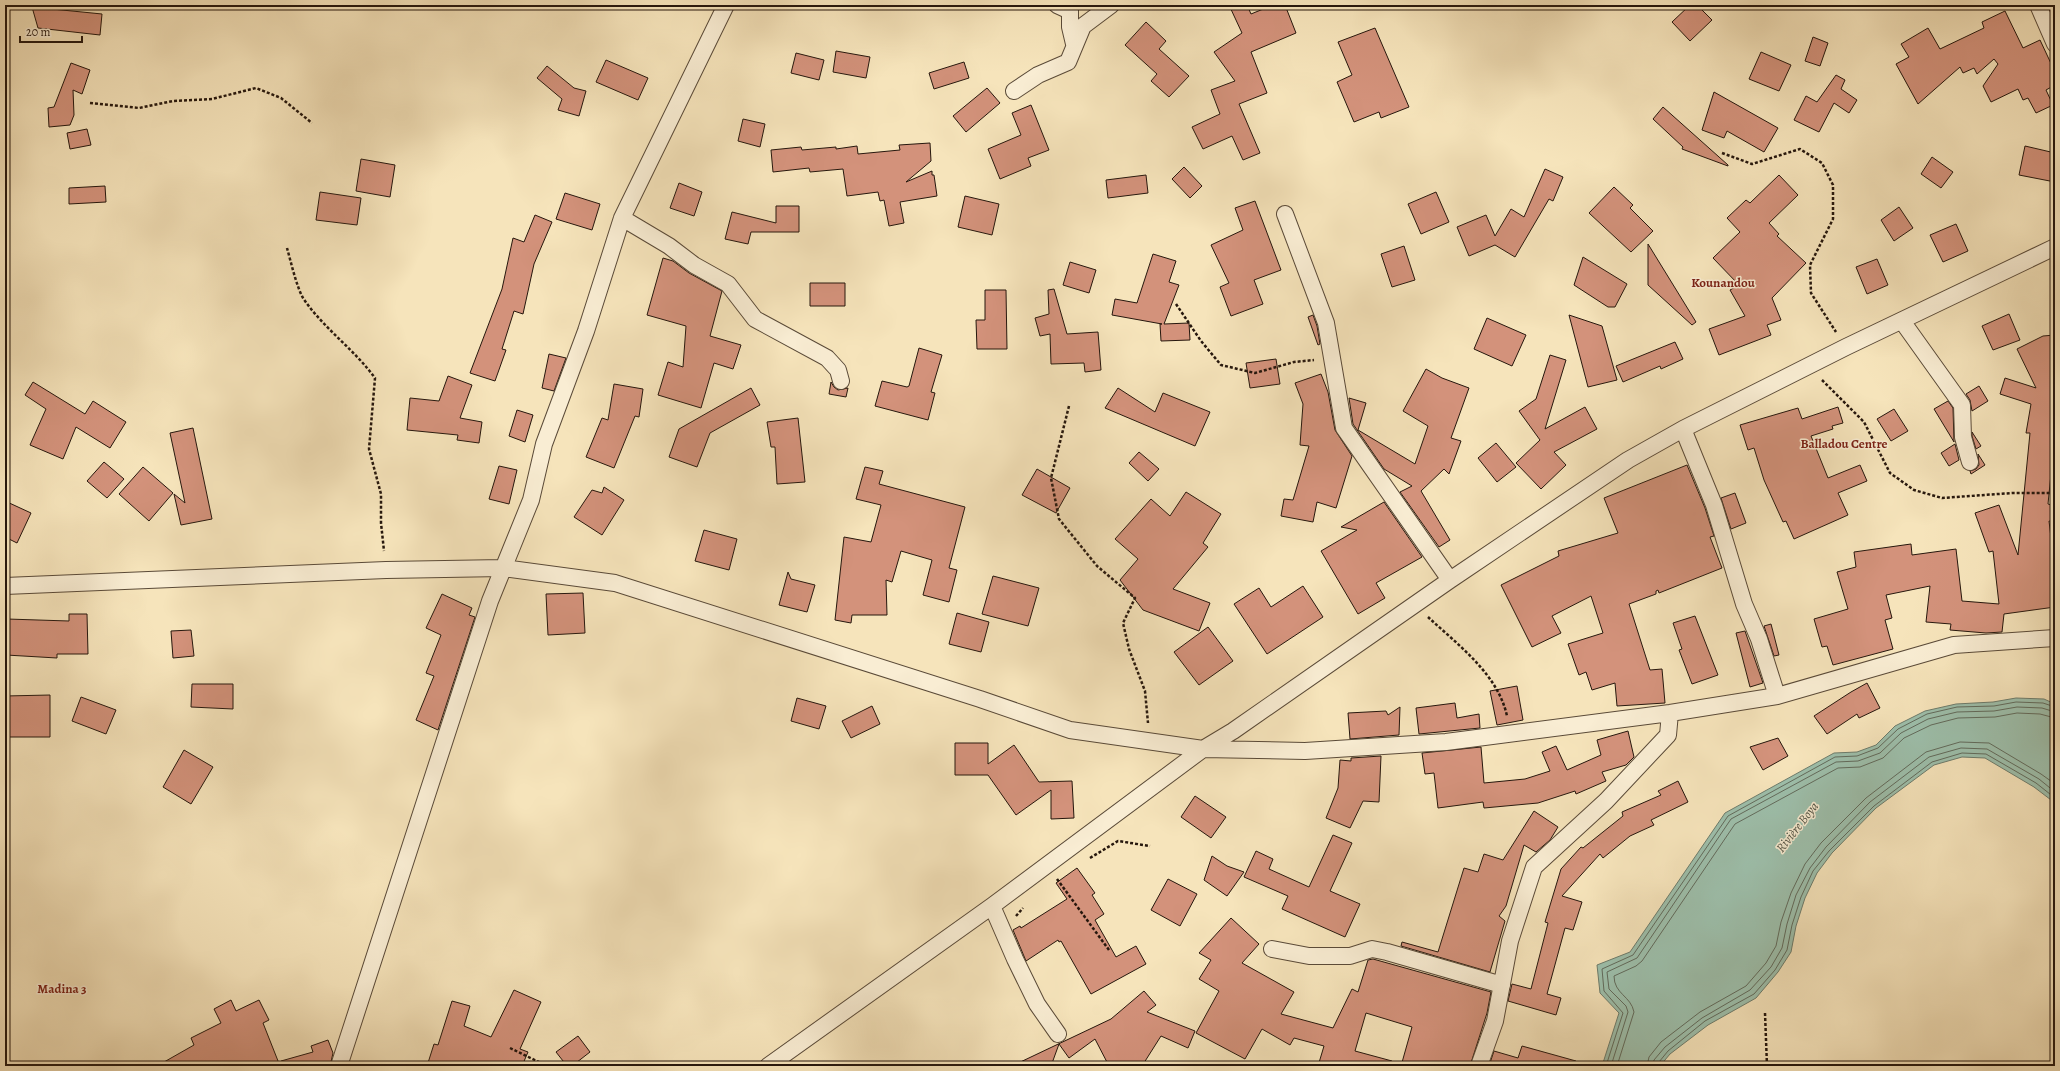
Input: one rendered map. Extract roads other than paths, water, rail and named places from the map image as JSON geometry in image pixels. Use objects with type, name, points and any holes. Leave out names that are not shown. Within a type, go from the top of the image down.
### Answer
[{"type":"street","points":[[339,1066],[490,600],[531,500],[544,444],[586,332],[622,218],[726,5]]},
{"type":"street","points":[[1057,5],[1070,11],[1070,27],[1074,44]]},
{"type":"street","points":[[1014,91],[1038,75],[1068,62],[1074,44],[1083,26],[1111,5]]},
{"type":"street","points":[[2038,5],[2055,44]]},
{"type":"street","points":[[1285,214],[1326,323],[1344,428],[1450,580]]},
{"type":"street","points":[[622,218],[669,246],[694,265],[728,284],[755,319],[828,358],[838,370],[841,381]]},
{"type":"street","points":[[768,1066],[992,906],[1204,749],[1233,731],[1414,604],[1628,460],[1683,429],[1809,366],[2055,247]]},
{"type":"street","points":[[1902,321],[1962,404],[1963,437],[1970,462]]},
{"type":"street","points":[[1683,429],[1714,505],[1744,604],[1759,639],[1777,696]]},
{"type":"street","points":[[5,586],[386,570],[503,568],[615,583],[980,698],[1070,730],[1204,749],[1305,751],[1446,742],[1511,734],[1777,696],[1954,645],[2055,638]]},
{"type":"street","points":[[1479,1066],[1495,1021],[1510,941],[1534,867],[1606,801],[1668,736],[1670,712]]},
{"type":"street","points":[[992,906],[1015,959],[1037,1004],[1058,1034]]},
{"type":"street","points":[[1272,949],[1309,956],[1350,956],[1372,949],[1502,985]]},
{"type":"water","name":"Rivière Boya","points":[[2016,698],[2044,699],[2055,704],[2055,803],[2034,787],[1985,758],[1962,757],[1934,765],[1876,808],[1832,853],[1817,873],[1805,898],[1796,926],[1791,952],[1778,972],[1756,998],[1708,1025],[1670,1054],[1660,1066],[1602,1066],[1619,1013],[1600,993],[1597,965],[1630,952],[1725,813],[1834,753],[1857,752],[1876,745],[1895,726],[1925,711],[1956,704],[1993,702]]},
{"type":"district","name":"Kounandou","points":[[1723,282]]},
{"type":"district","name":"Balladou Centre","points":[[1844,443]]},
{"type":"district","name":"Madina 3","points":[[62,988]]}]
